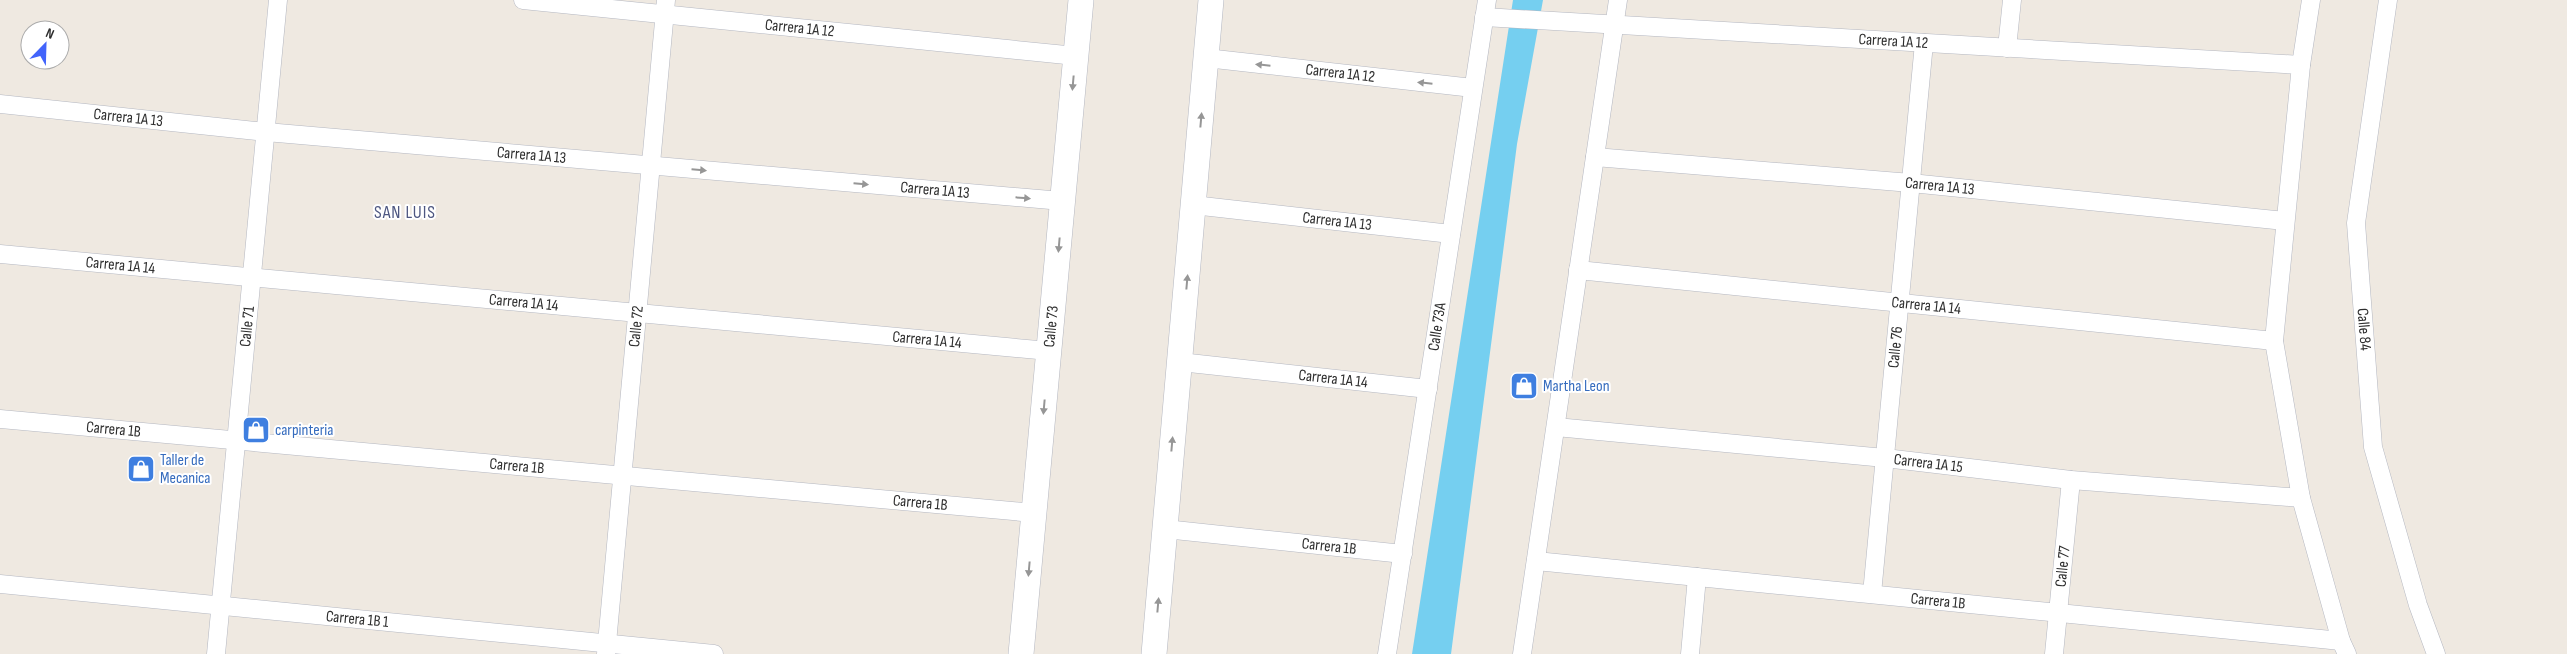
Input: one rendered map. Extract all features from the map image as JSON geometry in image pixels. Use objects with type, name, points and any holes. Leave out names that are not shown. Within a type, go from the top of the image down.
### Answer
[{"type":"main road","name":"Calle 73","points":[[1021,654],[1081,0]]},
{"type":"main road","points":[[1154,654],[1211,0]]},
{"type":"street","name":"Calle 71","points":[[216,654],[278,0]]},
{"type":"street","name":"Carrera 1A 12","points":[[523,0],[665,7],[1076,56]]},
{"type":"street","points":[[1522,654],[1595,157],[1606,24],[1618,0]]},
{"type":"street","points":[[2007,48],[2012,0]]},
{"type":"street","points":[[2311,0],[2285,220],[2274,341],[2301,498],[2344,647]]},
{"type":"street","name":"Calle 84","points":[[2388,0],[2356,223],[2373,447],[2418,605],[2436,654]]},
{"type":"street","name":"Calle 72","points":[[606,649],[665,7]]},
{"type":"street","name":"Carrera 1A 12","points":[[1489,12],[1606,24],[2302,65]]},
{"type":"street","name":"Calle 73A","points":[[1387,654],[1473,88],[1489,12]]},
{"type":"street","name":"Calle 76","points":[[1872,594],[1924,43]]},
{"type":"street","name":"Carrera 1A 12","points":[[1206,58],[1473,88]]},
{"type":"street","name":"Carrera 1A 13","points":[[0,104],[266,132],[1062,201]]},
{"type":"street","name":"Carrera 1A 13","points":[[1595,157],[1910,184],[2285,220]]},
{"type":"street","name":"Carrera 1A 13","points":[[1193,205],[1451,234]]},
{"type":"street","name":"Carrera 1A 14","points":[[0,254],[1049,351]]},
{"type":"street","name":"Carrera 1A 14","points":[[1578,270],[2274,341]]},
{"type":"street","name":"Carrera 1A 14","points":[[1180,362],[1428,389]]},
{"type":"street","name":"Carrera 1B","points":[[0,419],[1034,513]]},
{"type":"street","name":"Carrera 1A 15","points":[[1556,427],[1885,458],[2070,480],[2301,498]]},
{"type":"street","name":"Calle 77","points":[[2054,654],[2070,480]]},
{"type":"street","name":"Carrera 1B","points":[[1165,529],[1402,554]]},
{"type":"street","name":"Carrera 1B","points":[[1536,561],[2058,613],[2344,647]]},
{"type":"street","points":[[1690,654],[1697,577]]},
{"type":"street","name":"Carrera 1B 1","points":[[0,584],[221,606],[606,649],[714,654]]},
{"type":"water","points":[[1513,0],[1543,0],[1517,144],[1451,654],[1412,654]]},
{"type":"place","name":"Martha Leon","points":[[1524,386]]},
{"type":"place","name":"carpinteria","points":[[256,430]]},
{"type":"place","name":"Taller de Mecanica","points":[[141,469]]},
{"type":"district","name":"SAN LUIS","points":[[405,212]]}]
